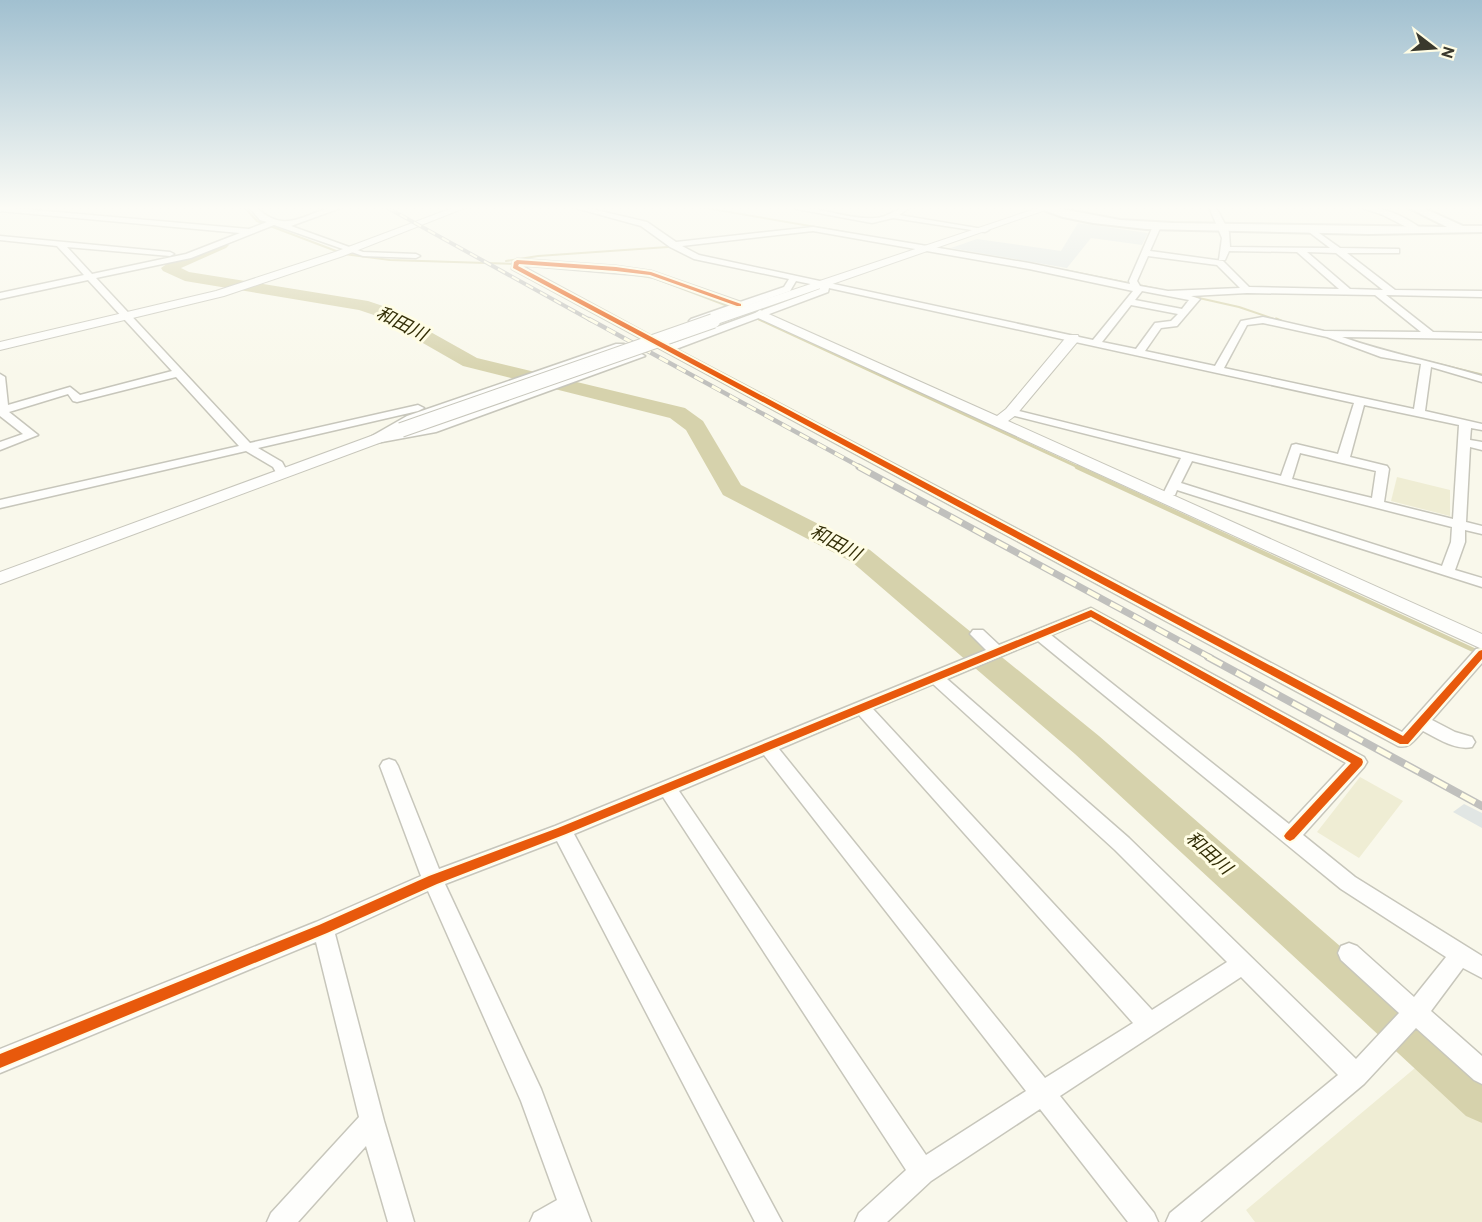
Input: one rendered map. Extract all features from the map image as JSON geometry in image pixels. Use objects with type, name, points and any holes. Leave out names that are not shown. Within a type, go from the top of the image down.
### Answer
[{"type":"street","points":[[79,264],[247,447],[278,465],[282,473]]},
{"type":"street","points":[[0,296],[149,264]]},
{"type":"street","points":[[0,346],[232,290],[310,264]]},
{"type":"street","points":[[565,264],[516,265],[1404,741],[1480,651],[1170,492],[1005,417],[755,316]]},
{"type":"street","points":[[566,264],[651,274],[735,307]]},
{"type":"street","points":[[729,264],[1482,427]]},
{"type":"street","points":[[0,578],[371,440],[883,264]]},
{"type":"street","points":[[1021,264],[1189,293]]},
{"type":"street","points":[[1096,343],[1138,291],[1134,284],[1140,264]]},
{"type":"street","points":[[1221,264],[1247,290]]},
{"type":"street","points":[[1315,264],[1348,292]]},
{"type":"street","points":[[1357,264],[1393,293]]},
{"type":"street","points":[[649,337],[787,289],[794,278]]},
{"type":"street","points":[[668,348],[825,290],[824,284]]},
{"type":"street","points":[[1134,284],[1195,299],[1174,324],[1158,325],[1139,352]]},
{"type":"street","points":[[1171,294],[1247,290],[1482,294]]},
{"type":"street","points":[[1378,293],[1429,334]]},
{"type":"street","points":[[1130,302],[1184,312]]},
{"type":"street","points":[[700,319],[721,328]]},
{"type":"street","points":[[1218,369],[1244,323],[1263,320],[1324,334],[1385,355],[1426,362],[1482,379]]},
{"type":"street","points":[[1324,334],[1482,336]]},
{"type":"street","points":[[1005,417],[1072,338]]},
{"type":"street","points":[[620,346],[640,356],[432,430],[371,440],[411,418],[620,346]]},
{"type":"street","points":[[1419,414],[1426,362]]},
{"type":"street","points":[[3,410],[70,390],[78,399],[178,373]]},
{"type":"street","points":[[0,377],[3,413],[32,435],[0,446]]},
{"type":"street","points":[[0,504],[476,395]]},
{"type":"street","points":[[1343,459],[1360,401]]},
{"type":"street","points":[[1005,417],[1188,457],[1482,530]]},
{"type":"street","points":[[1447,571],[1458,542],[1465,424]]},
{"type":"street","points":[[1465,442],[1482,446]]},
{"type":"street","points":[[1285,481],[1296,448],[1343,459],[1383,469],[1377,504]]},
{"type":"street","points":[[1170,492],[1188,457]]},
{"type":"street","points":[[1170,492],[1482,583]]},
{"type":"street","points":[[0,1061],[323,929],[433,880],[562,831],[1091,613],[1358,762],[1290,836]]},
{"type":"street","points":[[978,633],[998,653]]},
{"type":"street","points":[[1041,635],[1348,883],[1482,968]]},
{"type":"street","points":[[936,678],[1122,844],[1356,1076]]},
{"type":"street","points":[[862,708],[1149,1024]]},
{"type":"street","points":[[1421,722],[1449,737],[1466,742]]},
{"type":"street","points":[[767,747],[1145,1222]]},
{"type":"street","points":[[389,766],[433,880],[532,1098],[575,1214],[543,1222]]},
{"type":"street","points":[[667,788],[922,1172]]},
{"type":"street","points":[[562,831],[769,1222]]},
{"type":"street","points":[[323,929],[400,1222]]},
{"type":"street","points":[[1349,953],[1482,1072]]},
{"type":"street","points":[[1179,1222],[1356,1076],[1415,1012],[1461,954]]},
{"type":"street","points":[[867,1222],[922,1172],[1243,964]]},
{"type":"street","points":[[280,1222],[372,1121]]},
{"type":"shaded area","points":[[1397,477],[1450,490],[1450,516],[1391,501]]},
{"type":"shaded area","points":[[1360,777],[1403,801],[1359,858],[1317,832]]},
{"type":"shaded area","points":[[1421,1063],[1482,1120],[1482,1222],[1255,1222],[1246,1210]]},
{"type":"building","points":[[1044,264],[1070,264],[1067,268]]},
{"type":"building","points":[[1464,804],[1482,813],[1482,828],[1453,812]]},
{"type":"waterway","name":"和田川","points":[[176,264],[169,268],[185,276],[362,305],[380,311],[470,362],[677,413],[695,426],[732,490],[861,556],[1087,745],[1482,1100]]},
{"type":"waterway","points":[[1064,270],[1158,289]]},
{"type":"waterway","points":[[628,274],[654,278],[733,308]]},
{"type":"waterway","points":[[1190,296],[1239,307],[1280,321]]},
{"type":"waterway","points":[[741,311],[763,321]]},
{"type":"waterway","points":[[759,319],[1080,468]]},
{"type":"waterway","points":[[1276,319],[1283,322]]},
{"type":"waterway","points":[[1412,358],[1482,375]]},
{"type":"waterway","points":[[1077,467],[1482,654]]},
{"type":"railway","points":[[489,264],[592,321]]},
{"type":"railway","points":[[589,319],[862,468]]},
{"type":"railway","points":[[859,467],[1211,658]]},
{"type":"railway","points":[[1208,657],[1482,806]]},
{"type":"cycle path","points":[[516,264],[515,267],[1404,741],[1482,653]]},
{"type":"cycle path","points":[[546,264],[651,274],[739,305]]},
{"type":"cycle path","points":[[0,1061],[323,929],[433,880],[562,831],[1091,613],[1358,762],[1290,836]]}]
